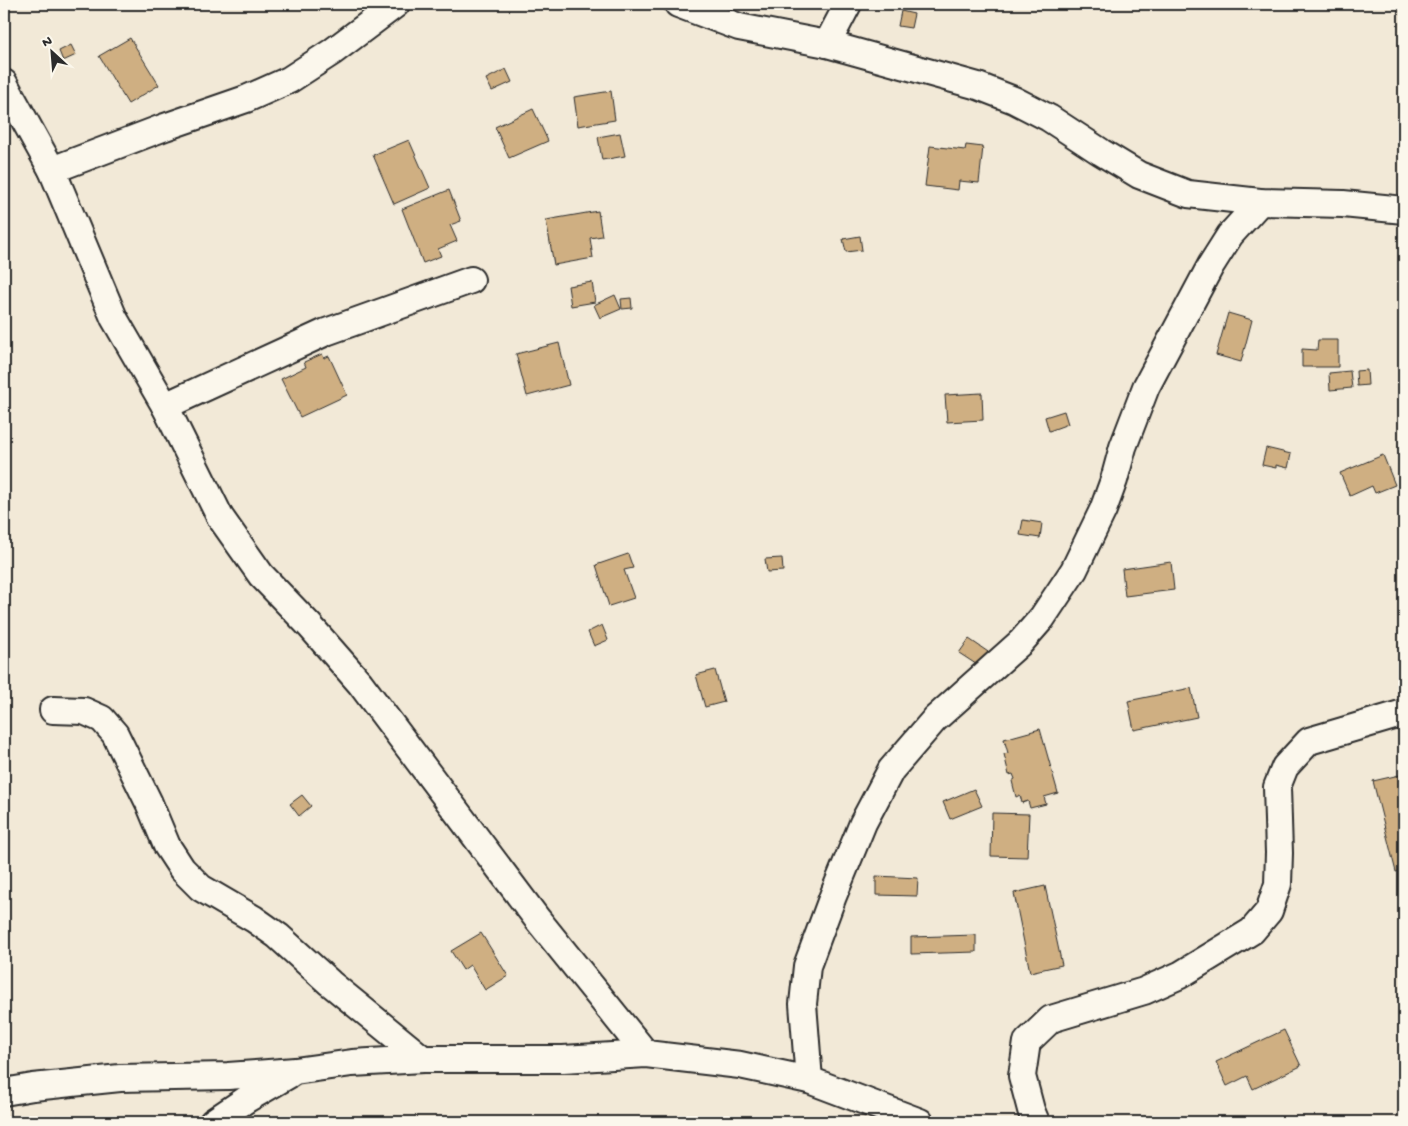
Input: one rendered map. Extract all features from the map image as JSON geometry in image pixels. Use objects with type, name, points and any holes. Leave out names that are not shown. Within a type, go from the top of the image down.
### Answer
[{"type":"street","points":[[52,170],[246,98],[289,80],[332,52],[396,4]]},
{"type":"street","points":[[678,4],[739,27],[827,44],[978,86],[1014,100],[1049,118],[1139,175],[1188,194],[1260,202],[1343,204],[1404,210]]},
{"type":"street","points":[[827,44],[848,4]]},
{"type":"street","points":[[4,83],[52,170],[114,318],[165,406],[220,517],[261,575],[310,626],[360,683],[538,920],[646,1054]]},
{"type":"street","points":[[809,1080],[803,1004],[807,966],[863,823],[891,770],[935,719],[1021,642],[1042,618],[1074,570],[1103,510],[1123,447],[1146,387],[1210,265],[1230,235],[1260,202]]},
{"type":"street","points":[[165,406],[326,332],[471,280]]},
{"type":"street","points":[[53,710],[84,711],[102,719],[107,724],[115,734],[149,802],[167,846],[182,869],[201,888],[254,919],[278,936],[330,983],[423,1059]]},
{"type":"street","points":[[1036,1122],[1022,1076],[1027,1042],[1051,1019],[1144,991],[1180,975],[1252,931],[1269,911],[1278,884],[1277,786],[1285,767],[1308,741],[1404,713]]},
{"type":"street","points":[[4,1092],[32,1087],[120,1078],[228,1076],[295,1071],[352,1063],[423,1059],[563,1059],[646,1054],[740,1065],[809,1080],[920,1122]]},
{"type":"street","points":[[213,1122],[247,1099],[295,1071]]},
{"type":"building","points":[[901,11],[914,14],[911,28],[898,26]]},
{"type":"building","points":[[130,38],[159,85],[128,104],[99,56]]},
{"type":"building","points":[[71,45],[76,55],[63,61],[59,51]]},
{"type":"building","points":[[506,69],[512,82],[492,91],[486,79]]},
{"type":"building","points":[[611,91],[615,120],[578,126],[574,97]]},
{"type":"building","points":[[533,109],[548,141],[509,158],[495,127]]},
{"type":"building","points":[[620,133],[625,156],[602,160],[598,137]]},
{"type":"building","points":[[409,140],[430,188],[394,204],[373,155]]},
{"type":"building","points":[[966,145],[983,147],[979,183],[959,181],[958,190],[925,186],[930,146],[965,150]]},
{"type":"building","points":[[449,190],[461,221],[450,225],[457,241],[438,249],[441,256],[423,263],[402,209]]},
{"type":"building","points":[[598,211],[602,236],[590,238],[593,258],[554,265],[546,220]]},
{"type":"building","points":[[860,236],[862,250],[846,252],[843,239]]},
{"type":"building","points":[[592,282],[595,302],[571,306],[568,286]]},
{"type":"building","points":[[615,295],[621,309],[600,318],[594,305]]},
{"type":"building","points":[[631,298],[632,308],[622,309],[621,299]]},
{"type":"building","points":[[1228,313],[1252,320],[1241,362],[1216,355]]},
{"type":"building","points":[[1318,340],[1338,340],[1338,367],[1302,367],[1302,349],[1317,350]]},
{"type":"building","points":[[559,343],[569,385],[527,396],[516,354]]},
{"type":"building","points":[[322,354],[324,358],[329,356],[347,395],[300,417],[281,379],[306,367],[304,362]]},
{"type":"building","points":[[1367,370],[1368,385],[1357,386],[1356,371]]},
{"type":"building","points":[[1350,371],[1352,388],[1330,390],[1329,373]]},
{"type":"building","points":[[1399,379],[1404,379],[1404,408],[1402,408]]},
{"type":"building","points":[[982,393],[983,420],[947,422],[945,395]]},
{"type":"building","points":[[1064,411],[1068,424],[1049,431],[1045,417]]},
{"type":"building","points":[[1266,448],[1291,454],[1288,468],[1276,465],[1276,468],[1262,465]]},
{"type":"building","points":[[1383,455],[1395,485],[1375,493],[1372,486],[1350,496],[1340,473]]},
{"type":"building","points":[[1023,520],[1042,523],[1040,538],[1020,535]]},
{"type":"building","points":[[628,554],[633,568],[624,570],[634,598],[609,606],[596,565]]},
{"type":"building","points":[[782,558],[783,571],[767,572],[765,559]]},
{"type":"building","points":[[1171,562],[1174,590],[1125,596],[1122,569]]},
{"type":"building","points":[[602,625],[608,640],[594,646],[588,632]]},
{"type":"building","points":[[969,639],[997,658],[988,672],[959,653]]},
{"type":"building","points":[[715,670],[724,702],[705,707],[696,675]]},
{"type":"building","points":[[1191,688],[1197,717],[1134,730],[1128,701]]},
{"type":"building","points":[[1040,729],[1058,793],[1044,797],[1046,804],[1030,808],[1028,801],[1022,803],[1020,795],[1016,797],[1012,781],[1015,779],[1013,774],[1009,775],[1004,754],[1008,753],[1004,739]]},
{"type":"building","points":[[1404,774],[1404,870],[1396,872],[1373,781]]},
{"type":"building","points":[[974,789],[982,806],[950,819],[943,802]]},
{"type":"building","points":[[302,795],[311,806],[299,816],[290,804]]},
{"type":"building","points":[[992,813],[1029,814],[1027,857],[991,856]]},
{"type":"building","points":[[876,876],[918,878],[917,896],[876,895]]},
{"type":"building","points":[[1045,886],[1062,965],[1030,972],[1014,893]]},
{"type":"building","points":[[481,933],[508,976],[485,990],[470,965],[463,970],[451,951]]},
{"type":"building","points":[[976,935],[976,952],[911,954],[911,937]]},
{"type":"building","points":[[1284,1030],[1301,1066],[1253,1089],[1247,1076],[1227,1086],[1216,1062]]}]
